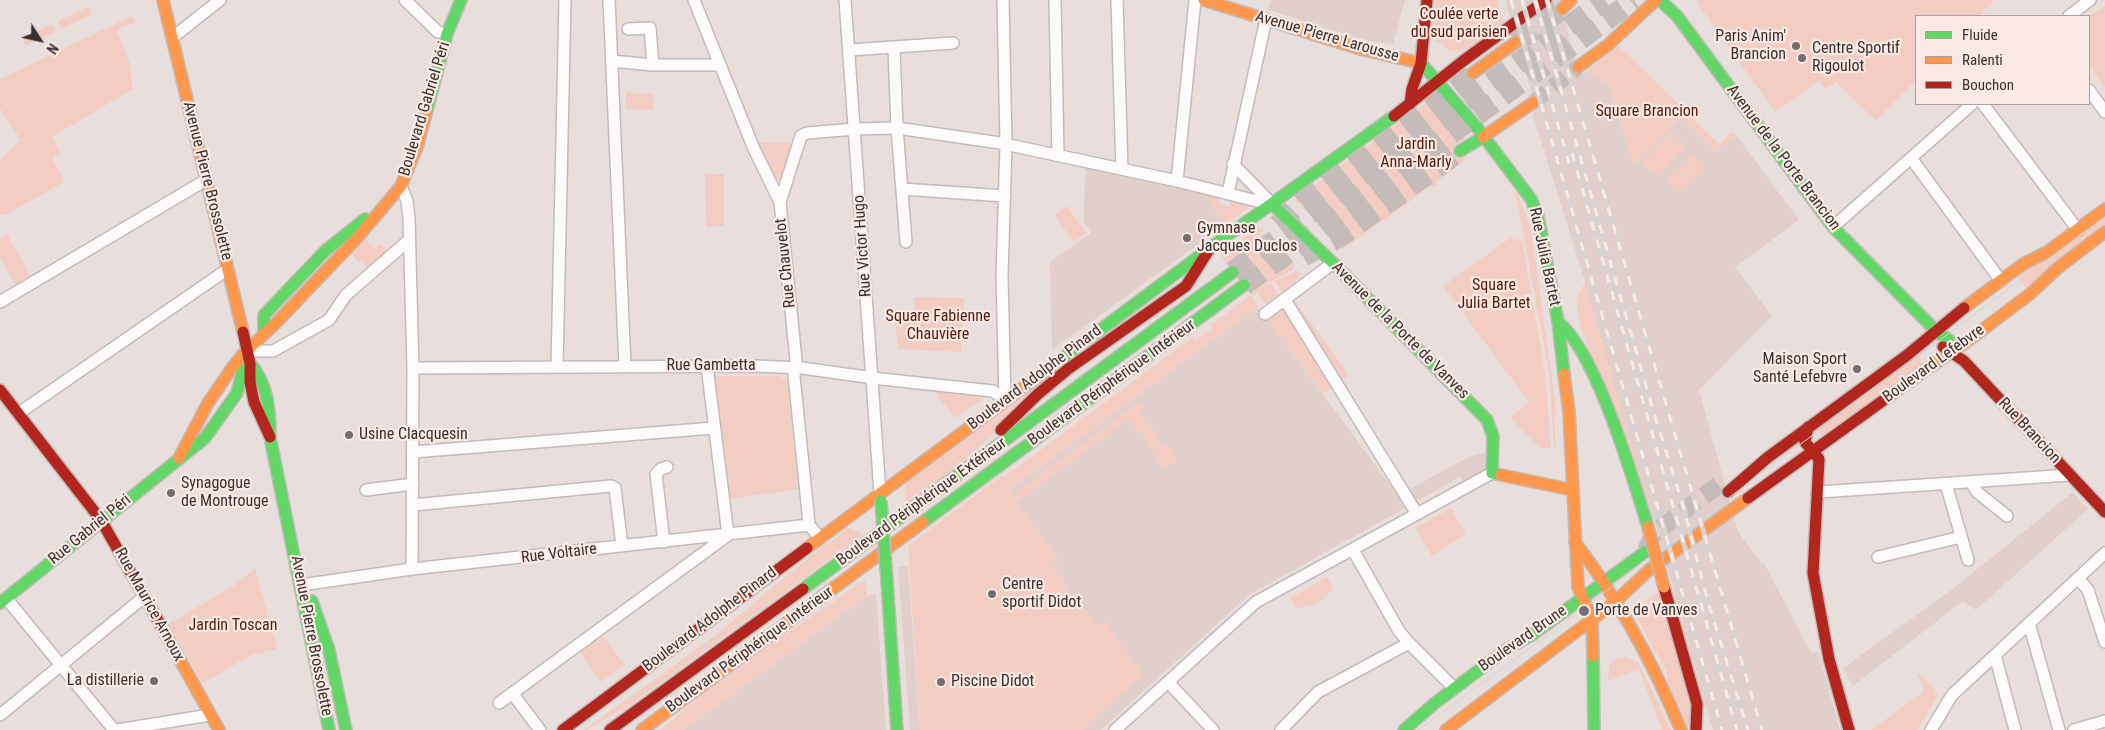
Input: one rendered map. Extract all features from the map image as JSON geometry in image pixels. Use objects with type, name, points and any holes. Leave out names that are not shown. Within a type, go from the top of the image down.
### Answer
[{"type":"main road","points":[[157,0],[164,5]]},
{"type":"main road","name":"Boulevard Gabriel Péri","points":[[248,351],[264,332],[275,324],[330,266],[401,186],[417,147],[447,34],[461,0]]},
{"type":"main road","name":"Avenue Pierre Larousse","points":[[1204,0],[1238,5],[1266,19],[1364,50],[1421,63]]},
{"type":"main road","points":[[1410,104],[1412,89],[1421,63],[1427,0]]},
{"type":"main road","name":"Boulevard Adolphe Pinard","points":[[563,730],[820,538],[881,497],[1006,400],[1210,248],[1273,205],[1410,104],[1436,82],[1546,0]]},
{"type":"main road","points":[[1562,10],[1571,0]]},
{"type":"main road","points":[[1578,68],[1608,45],[1658,0]]},
{"type":"main road","name":"Avenue de la Porte Brancion","points":[[1658,0],[1677,16],[1796,180],[1833,227],[1936,331],[1949,340],[1953,352]]},
{"type":"main road","name":"Avenue Pierre Brossolette","points":[[164,5],[250,363],[260,375],[263,384],[270,420],[270,437],[329,730]]},
{"type":"main road","points":[[1473,73],[1516,42]]},
{"type":"main road","name":"Rue Julia Bartet","points":[[1421,63],[1484,136],[1531,199],[1538,216],[1558,322],[1569,412],[1578,588],[1592,620]]},
{"type":"main road","points":[[1460,151],[1534,102]]},
{"type":"main road","name":"Avenue de la Porte de Vanves","points":[[1273,205],[1488,420],[1493,436],[1492,473]]},
{"type":"main road","name":"Boulevard Lefebvre","points":[[1726,486],[1906,356],[2001,280],[2078,230],[2105,209]]},
{"type":"main road","name":"Boulevard Lefebvre","points":[[1616,601],[1641,581],[1652,576],[1740,512],[1759,492],[2030,294],[2059,267],[2105,232]]},
{"type":"main road","points":[[975,464],[996,435],[1038,394],[1100,346],[1186,286],[1210,248]]},
{"type":"main road","name":"Boulevard Périphérique Extérieur","points":[[610,730],[975,464],[1233,272]]},
{"type":"main road","name":"Boulevard Périphérique Intérieur","points":[[642,730],[1244,285]]},
{"type":"main road","points":[[1558,322],[1572,336],[1598,389],[1619,441],[1648,527],[1697,704],[1696,730]]},
{"type":"main road","name":"Rue Gabriel Péri","points":[[179,458],[197,420],[230,370],[248,351]]},
{"type":"main road","name":"Rue Gabriel Péri","points":[[3,600],[205,438],[237,393],[248,351]]},
{"type":"main road","name":"Rue Brancion","points":[[1953,352],[1968,365],[2105,512]]},
{"type":"main road","name":"Rue Maurice Arnoux","points":[[0,390],[101,520],[219,730]]},
{"type":"main road","points":[[1808,427],[1805,434],[1805,442],[1819,460],[1814,573],[1829,659],[1849,730]]},
{"type":"main road","points":[[1492,473],[1572,490]]},
{"type":"main road","points":[[881,497],[897,730]]},
{"type":"main road","name":"Avenue Pierre Brossolette","points":[[292,542],[308,584],[328,650],[346,730]]},
{"type":"main road","points":[[1575,542],[1605,581],[1646,655],[1681,730]]},
{"type":"main road","name":"Boulevard Brune","points":[[1404,730],[1454,688],[1507,649],[1532,635],[1645,552]]},
{"type":"main road","name":"Boulevard Brune","points":[[1446,730],[1616,601]]},
{"type":"main road","points":[[1592,620],[1594,730]]},
{"type":"main road","points":[[600,730],[648,702]]},
{"type":"main road","points":[[650,730],[680,702]]},
{"type":"street","points":[[172,38],[220,0]]},
{"type":"street","points":[[404,0],[438,32],[447,34]]},
{"type":"street","points":[[557,366],[565,0]]},
{"type":"street","points":[[609,0],[625,366]]},
{"type":"street","name":"Rue Chauvelot","points":[[694,0],[754,149],[780,202],[795,368],[794,376],[810,525]]},
{"type":"street","name":"Rue Victor Hugo","points":[[845,0],[881,497]]},
{"type":"street","points":[[1003,0],[1006,144],[1002,276],[1006,400]]},
{"type":"street","points":[[1055,0],[1058,155]]},
{"type":"street","points":[[1117,0],[1122,169]]},
{"type":"street","points":[[1177,181],[1195,0]]},
{"type":"street","points":[[2070,15],[2090,0]]},
{"type":"street","points":[[1228,193],[1266,19]]},
{"type":"street","points":[[628,29],[650,28],[653,64]]},
{"type":"street","points":[[849,50],[953,43]]},
{"type":"street","points":[[894,47],[897,128],[906,242]]},
{"type":"street","points":[[612,61],[719,65]]},
{"type":"street","points":[[2090,91],[2105,112]]},
{"type":"street","points":[[1833,227],[1971,105]]},
{"type":"street","points":[[1984,105],[2078,230]]},
{"type":"street","points":[[780,202],[801,136],[807,133],[855,129],[897,128],[1006,144],[1177,181],[1273,205]]},
{"type":"street","points":[[1911,158],[2001,280]]},
{"type":"street","points":[[1234,164],[1273,205]]},
{"type":"street","points":[[0,302],[206,180]]},
{"type":"street","points":[[401,186],[406,201],[409,240],[413,368],[414,505],[412,570]]},
{"type":"street","points":[[902,189],[1005,196]]},
{"type":"street","points":[[248,351],[273,352],[329,320],[346,295],[409,240]]},
{"type":"street","points":[[1265,314],[1333,263]]},
{"type":"street","points":[[19,413],[228,269]]},
{"type":"street","points":[[1285,300],[1417,514]]},
{"type":"street","name":"Rue Gambetta","points":[[413,368],[557,366],[795,368],[993,391],[1006,400]]},
{"type":"street","points":[[498,703],[728,535],[707,366]]},
{"type":"street","points":[[414,452],[714,428]]},
{"type":"street","points":[[664,542],[656,474],[668,467]]},
{"type":"street","points":[[1115,730],[1256,602],[1492,473]]},
{"type":"street","points":[[1819,492],[2070,475]]},
{"type":"street","points":[[1971,482],[1977,492],[2007,516]]},
{"type":"street","points":[[366,490],[413,484]]},
{"type":"street","points":[[1946,484],[1968,560]]},
{"type":"street","points":[[414,505],[612,486],[615,488],[622,546]]},
{"type":"street","points":[[810,525],[820,538]]},
{"type":"street","name":"Rue Voltaire","points":[[308,584],[412,570],[810,525]]},
{"type":"street","points":[[1878,557],[1961,537]]},
{"type":"street","points":[[1353,550],[1399,631],[1454,688]]},
{"type":"street","points":[[1931,730],[1952,695],[2105,553]]},
{"type":"street","points":[[2078,578],[2088,590],[2105,642]]},
{"type":"street","points":[[0,715],[144,597]]},
{"type":"street","points":[[3,600],[115,730],[210,715]]},
{"type":"street","points":[[2029,623],[2059,730]]},
{"type":"street","points":[[1280,730],[1318,692],[1409,643]]},
{"type":"street","points":[[1995,655],[2015,730]]},
{"type":"street","points":[[1168,682],[1213,730]]},
{"type":"street","points":[[512,693],[540,730]]},
{"type":"street","points":[[2074,730],[2091,728],[2105,720]]},
{"type":"shaded area","points":[[1271,0],[1405,0],[1393,44],[1369,41],[1268,10]]},
{"type":"shaded area","points":[[1505,0],[1559,0],[1580,76],[1587,71],[1598,77],[1610,88],[1634,165],[1680,118],[1716,152],[1736,135],[1799,220],[1735,267],[1772,316],[1699,390],[1738,532],[1762,564],[1764,563],[1811,653],[1818,652],[1840,730],[1713,730],[1655,523],[1600,377],[1585,282],[1533,115],[1536,109]]},
{"type":"shaded area","points":[[1085,168],[1204,194],[1226,224],[1052,350],[1050,262],[1091,233],[1084,223]]},
{"type":"shaded area","points":[[1258,307],[1398,496],[1468,457],[1485,453],[1485,469],[1483,473],[1465,484],[1460,477],[1249,595],[1101,730],[1082,730],[1097,716],[1106,623],[1097,626],[1051,565],[1059,560],[1008,491]]},
{"type":"shaded area","points":[[2073,492],[2088,509],[1976,610],[1963,601],[1853,686],[1843,668],[1954,588]]},
{"type":"shaded area","points":[[908,566],[920,730],[910,730],[898,567]]},
{"type":"shaded area","points":[[876,594],[886,730],[684,730],[867,596]]},
{"type":"green space","name":"Coulée verte du sud parisien","points":[[1435,0],[1497,0],[1503,22],[1463,50],[1455,52],[1448,50],[1442,43],[1435,42],[1432,25]]},
{"type":"green space","name":"Centre Sportif Rigoulot","points":[[1698,0],[1994,0],[1980,15],[1915,15],[1915,81],[1876,121],[1836,82],[1826,89],[1819,81],[1775,112],[1698,4]]},
{"type":"green space","points":[[2105,6],[2105,88],[2090,67],[2090,15]]},
{"type":"green space","points":[[87,7],[92,12],[91,15],[63,28],[60,27],[58,23],[60,20]]},
{"type":"green space","points":[[132,16],[135,23],[120,28],[117,32],[130,64],[133,89],[52,137],[60,153],[52,157],[64,182],[7,214],[0,215],[0,159],[21,140],[0,109],[0,79]]},
{"type":"green space","points":[[51,24],[56,29],[55,32],[27,45],[24,44],[24,37]]},
{"type":"green space","name":"Square Brancion","points":[[1619,46],[1719,144],[1733,131],[1736,135],[1716,152],[1680,118],[1634,165],[1610,88],[1598,77],[1587,71]]},
{"type":"green space","points":[[626,92],[654,94],[653,110],[625,109]]},
{"type":"green space","name":"Jardin Anna-Marly","points":[[1431,99],[1465,138],[1454,147],[1465,160],[1436,182],[1437,184],[1431,186],[1343,249],[1295,200]]},
{"type":"green space","points":[[1671,132],[1686,147],[1657,177],[1642,163]]},
{"type":"green space","points":[[758,142],[793,143],[780,180],[775,179]]},
{"type":"green space","points":[[1692,154],[1706,168],[1680,194],[1666,180]]},
{"type":"green space","points":[[705,174],[724,174],[724,226],[706,227]]},
{"type":"green space","points":[[1515,190],[1531,229],[1557,415],[1554,417],[1556,448],[1554,448],[1549,372]]},
{"type":"green space","points":[[1204,194],[1219,198],[1219,204],[1229,206],[1231,200],[1252,205],[1226,224]]},
{"type":"green space","points":[[1067,206],[1086,233],[1074,242],[1054,215]]},
{"type":"green space","points":[[2105,214],[2105,226],[2028,290],[2016,274]]},
{"type":"green space","points":[[1259,227],[1263,231],[1253,241],[1267,234],[1294,262],[1294,269],[1259,288],[1271,283],[1281,299],[1269,308],[1258,293],[1251,295],[1220,254]],"holes":[[[1253,241],[1240,256],[1236,264],[1237,257]],[[1238,266],[1259,288],[1255,287]]]},
{"type":"green space","points":[[7,234],[32,279],[17,288],[0,258],[0,239]]},
{"type":"green space","points":[[363,237],[375,249],[381,244],[390,254],[370,271],[362,261],[359,263],[350,252]]},
{"type":"green space","name":"Square Julia Bartet","points":[[1510,238],[1522,241],[1545,373],[1551,448],[1540,448],[1510,418],[1529,402],[1443,286]]},
{"type":"green space","points":[[1298,270],[1300,274],[1290,292],[1285,296],[1274,281]]},
{"type":"green space","points":[[1182,276],[1043,388],[966,459],[907,504],[904,487],[906,486],[903,482]]},
{"type":"green space","points":[[1585,282],[1705,703],[1702,730],[1640,492],[1581,328],[1576,300]]},
{"type":"green space","name":"Centre sportif Didot","points":[[1251,295],[1258,307],[1008,491],[1059,560],[1052,565],[1097,626],[1106,623],[1143,674],[1082,730],[920,730],[908,546],[1002,475],[1004,477],[1193,337],[1196,341],[1213,327],[1211,324]]},
{"type":"green space","name":"Square Fabienne Chauvière","points":[[914,297],[964,298],[961,352],[898,349],[895,317],[915,316]]},
{"type":"green space","points":[[1292,297],[1349,375],[1323,394],[1265,317]]},
{"type":"green space","points":[[1917,355],[1924,364],[1824,439],[1817,429]]},
{"type":"green space","points":[[716,376],[780,376],[787,381],[798,489],[728,499],[714,379]]},
{"type":"green space","points":[[932,389],[987,396],[955,418]]},
{"type":"green space","points":[[1139,402],[1144,408],[1139,412],[1178,459],[1164,469],[1153,454],[1155,453],[1129,419],[1017,502],[1013,495]]},
{"type":"green space","points":[[1451,508],[1466,534],[1432,556],[1415,528]]},
{"type":"green space","points":[[848,528],[862,533],[862,536],[631,704],[584,730],[712,638],[809,557]]},
{"type":"green space","name":"Jardin Toscan","points":[[255,568],[277,649],[252,655],[202,683],[169,624],[233,586]]},
{"type":"green space","points":[[1327,577],[1333,589],[1329,594],[1312,605],[1296,608],[1290,598]]},
{"type":"green space","points":[[865,580],[867,596],[684,730],[661,730],[725,675]]},
{"type":"green space","points":[[1657,593],[1660,594],[1694,713],[1686,730],[1671,694],[1665,668],[1633,611]]},
{"type":"green space","points":[[600,632],[625,665],[601,682],[577,649]]},
{"type":"green space","points":[[1627,657],[1639,664],[1671,730],[1662,730],[1639,669],[1608,681],[1609,665],[1618,658]]},
{"type":"green space","points":[[1918,673],[1936,690],[1935,693],[1938,695],[1917,730],[1871,730],[1922,693],[1924,688]]},
{"type":"tunnel","points":[[1233,272],[1354,181],[1605,0]]},
{"type":"tunnel","points":[[1244,285],[1634,0]]},
{"type":"tunnel","points":[[1516,42],[1562,9]]},
{"type":"tunnel","points":[[1534,102],[1578,67]]},
{"type":"tunnel","points":[[1278,225],[1302,200],[1473,73]]},
{"type":"tunnel","points":[[1303,256],[1338,238],[1460,151]]},
{"type":"tunnel","points":[[1646,550],[1653,534],[1725,480]]},
{"type":"tram line","points":[[1418,730],[1562,625],[1672,540],[2105,217]]},
{"type":"railway","points":[[1511,0],[1722,730]]},
{"type":"railway","points":[[1522,0],[1569,163]]},
{"type":"railway","points":[[1535,0],[1653,410],[1682,502],[1708,602],[1748,730]]},
{"type":"railway","points":[[1547,0],[1762,730]]},
{"type":"railway","points":[[1572,153],[1737,730]]},
{"type":"traffic: fast","points":[[427,110],[447,34],[461,0]]},
{"type":"traffic: fast","points":[[1660,0],[1677,16],[1833,227],[1936,331],[1949,340],[1953,352]]},
{"type":"traffic: fast","points":[[1421,63],[1475,125],[1531,199],[1538,216],[1558,322],[1564,374]]},
{"type":"traffic: fast","points":[[1025,386],[1210,248],[1394,116]]},
{"type":"traffic: fast","points":[[1460,151],[1483,137]]},
{"type":"traffic: fast","points":[[1273,205],[1333,263],[1487,420],[1493,436],[1492,473],[1501,475]]},
{"type":"traffic: fast","points":[[264,332],[264,315],[325,251],[365,219]]},
{"type":"traffic: fast","points":[[803,589],[1233,272]]},
{"type":"traffic: fast","points":[[923,522],[1244,285]]},
{"type":"traffic: fast","points":[[1558,322],[1572,337],[1599,387],[1612,417],[1648,527]]},
{"type":"traffic: fast","points":[[0,603],[205,438],[237,393],[246,356]]},
{"type":"traffic: fast","points":[[250,363],[261,380],[267,398],[270,437],[329,730]]},
{"type":"traffic: fast","points":[[881,501],[887,581]]},
{"type":"traffic: fast","points":[[1404,730],[1435,703],[1507,649],[1532,635],[1645,552]]},
{"type":"traffic: fast","points":[[887,581],[897,730]]},
{"type":"traffic: fast","points":[[312,601],[329,650],[346,730]]},
{"type":"traffic: fast","points":[[1593,656],[1594,730]]},
{"type":"traffic: slow","points":[[163,0],[243,332]]},
{"type":"traffic: slow","points":[[1204,0],[1364,50],[1421,63]]},
{"type":"traffic: slow","points":[[1562,9],[1571,0]]},
{"type":"traffic: slow","points":[[1578,67],[1608,45],[1656,0]]},
{"type":"traffic: slow","points":[[1473,73],[1516,42]]},
{"type":"traffic: slow","points":[[1483,137],[1534,102]]},
{"type":"traffic: slow","points":[[179,458],[208,403],[245,352],[275,324],[357,238],[401,186],[417,147],[427,110]]},
{"type":"traffic: slow","points":[[1964,308],[2023,264],[2047,252],[2105,209]]},
{"type":"traffic: slow","points":[[1924,371],[2030,294],[2059,267],[2105,232]]},
{"type":"traffic: slow","points":[[1564,374],[1569,412],[1578,587],[1592,619],[1593,656]]},
{"type":"traffic: slow","points":[[807,548],[1025,386]]},
{"type":"traffic: slow","points":[[1501,475],[1573,490]]},
{"type":"traffic: slow","points":[[1446,730],[1614,603],[1649,570],[1748,498]]},
{"type":"traffic: slow","points":[[642,730],[923,522]]},
{"type":"traffic: slow","points":[[1648,527],[1664,587]]},
{"type":"traffic: slow","points":[[1575,542],[1606,586],[1647,656],[1681,730]]},
{"type":"traffic: slow","points":[[160,624],[219,730]]},
{"type":"traffic: jam","points":[[1410,104],[1412,89],[1421,63],[1427,0]]},
{"type":"traffic: jam","points":[[1394,116],[1463,61],[1546,0]]},
{"type":"traffic: jam","points":[[1001,430],[1038,394],[1068,369],[1186,286],[1210,248]]},
{"type":"traffic: jam","points":[[1728,492],[1767,458],[1906,356],[1964,308]]},
{"type":"traffic: jam","points":[[243,332],[250,363],[250,382],[254,402],[270,437]]},
{"type":"traffic: jam","points":[[1943,347],[1964,361],[2105,512]]},
{"type":"traffic: jam","points":[[1748,498],[1924,371]]},
{"type":"traffic: jam","points":[[0,390],[101,520],[160,624]]},
{"type":"traffic: jam","points":[[1808,427],[1805,442],[1819,459],[1813,573],[1829,659],[1849,730]]},
{"type":"traffic: jam","points":[[563,730],[807,548]]},
{"type":"traffic: jam","points":[[1664,587],[1697,704],[1696,730]]},
{"type":"traffic: jam","points":[[610,730],[803,589]]},
{"type":"place","name":"Paris Anim' Brancion","points":[[1796,46]]},
{"type":"place","name":"Centre Sportif Rigoulot","points":[[1802,58]]},
{"type":"place","name":"Gymnase Jacques Duclos","points":[[1187,238]]},
{"type":"place","name":"Maison Sport Santé Lefebvre","points":[[1857,369]]},
{"type":"place","name":"Usine Clacquesin","points":[[349,435]]},
{"type":"place","name":"Synagogue de Montrouge","points":[[171,493]]},
{"type":"place","name":"Centre sportif Didot","points":[[992,594]]},
{"type":"place","name":"Porte de Vanves","points":[[1584,611]]},
{"type":"place","name":"La distillerie","points":[[154,681]]},
{"type":"place","name":"Piscine Didot","points":[[941,682]]}]
